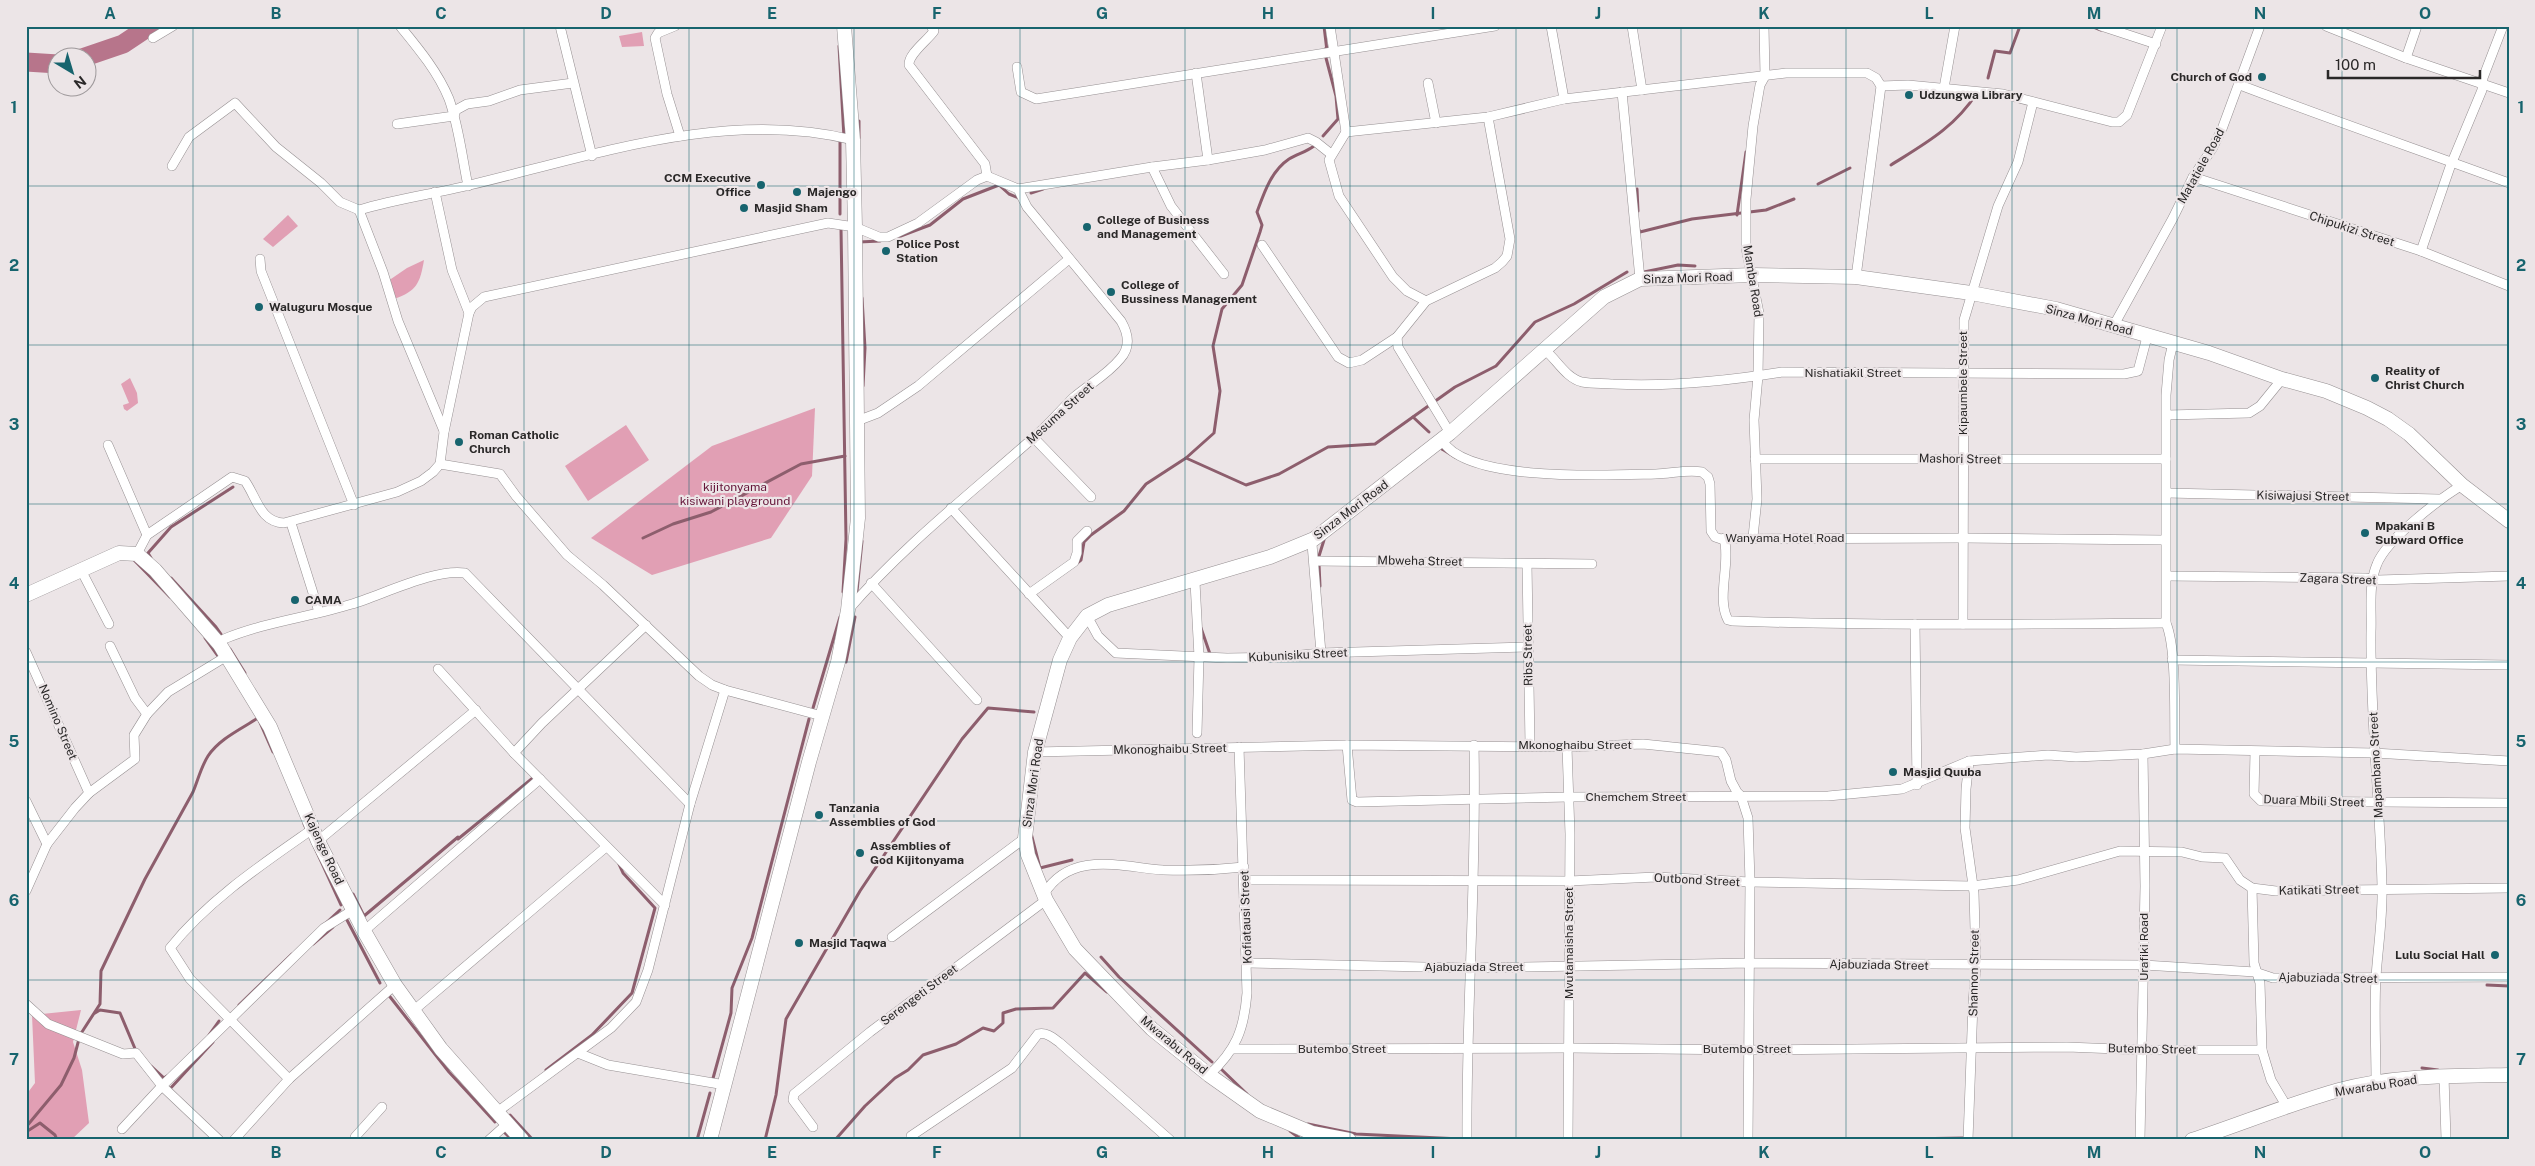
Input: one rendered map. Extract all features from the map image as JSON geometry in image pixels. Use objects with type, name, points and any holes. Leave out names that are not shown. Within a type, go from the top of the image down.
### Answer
[{"type":"street","points":[[153,38],[173,26]]},
{"type":"street","points":[[400,26],[437,77],[449,99],[468,186]]},
{"type":"street","points":[[560,26],[592,156]]},
{"type":"street","points":[[676,26],[658,33],[656,38],[667,94],[680,136]]},
{"type":"street","points":[[710,1140],[838,662],[848,610],[858,518],[858,421],[853,140],[844,26]]},
{"type":"street","points":[[931,26],[934,31],[931,37],[908,63],[985,164],[987,176]]},
{"type":"street","points":[[1330,26],[1346,132],[1331,154],[1329,166],[1339,196],[1394,277],[1407,291],[1426,301]]},
{"type":"street","points":[[1017,67],[1021,92],[1036,99],[1495,26]]},
{"type":"street","points":[[1552,26],[1564,99]]},
{"type":"street","points":[[1632,26],[1642,90]]},
{"type":"street","name":"Mamba Road","points":[[1753,537],[1756,499],[1754,420],[1758,376],[1759,313],[1746,248],[1746,199],[1752,126],[1760,85],[1765,76],[1764,26]]},
{"type":"street","points":[[1944,88],[1955,26]]},
{"type":"street","points":[[2101,26],[2156,44]]},
{"type":"street","points":[[1881,86],[1908,85],[2002,94],[2112,122],[2122,120],[2127,115],[2162,26]]},
{"type":"street","name":"Matatiele Road","points":[[2114,325],[2193,178],[2219,136],[2240,84],[2260,26]]},
{"type":"street","points":[[2326,26],[2406,58],[2509,93]]},
{"type":"street","points":[[2406,58],[2417,26]]},
{"type":"street","points":[[2420,252],[2452,162],[2482,90],[2503,26]]},
{"type":"street","points":[[1196,73],[1208,160]]},
{"type":"street","points":[[1346,132],[1488,117],[1564,99],[1786,73],[1867,73],[1876,78],[1881,86],[1856,277]]},
{"type":"street","points":[[454,116],[456,110],[466,104],[489,101],[520,90],[573,83]]},
{"type":"street","points":[[1428,84],[1436,123]]},
{"type":"street","points":[[2240,84],[2362,131],[2508,182]]},
{"type":"street","points":[[1622,92],[1640,279]]},
{"type":"street","name":"Kipaumbele Street","points":[[1963,624],[1964,320],[1998,206],[2018,162],[2033,102]]},
{"type":"street","points":[[172,166],[189,137],[235,103],[276,147],[321,183],[340,202],[359,210],[396,199],[468,186],[680,136],[737,130],[782,131],[828,134],[853,140]]},
{"type":"street","points":[[398,124],[454,116]]},
{"type":"street","points":[[1262,244],[1338,357],[1349,363],[1362,360],[1397,336],[1426,301],[1495,268],[1507,256],[1510,239],[1488,117]]},
{"type":"street","points":[[26,595],[119,553],[137,554],[147,534],[232,477],[245,481],[264,515],[277,523],[291,523],[354,505],[408,488],[421,481],[440,464],[444,432],[469,314],[477,301],[491,294],[806,226],[828,223],[855,227],[879,237],[888,237],[900,233],[976,180],[987,176],[1018,189],[1265,150],[1308,138],[1331,154]]},
{"type":"street","points":[[1152,167],[1171,206],[1224,274]]},
{"type":"street","name":"Chipukizi Street","points":[[2193,178],[2420,252],[2509,286]]},
{"type":"street","name":"Mesuma Street","points":[[848,610],[871,583],[951,508],[1034,438],[1075,397],[1121,359],[1126,350],[1126,330],[1121,321],[1027,207],[1018,189]]},
{"type":"street","points":[[435,192],[452,270],[469,314]]},
{"type":"street","points":[[359,210],[383,272],[398,321],[444,432]]},
{"type":"street","points":[[260,259],[261,271],[354,505]]},
{"type":"street","points":[[858,421],[878,413],[918,386],[1069,259]]},
{"type":"street","name":"Sinza Mori Road","points":[[1045,897],[1028,854],[1025,838],[1035,752],[1060,660],[1070,638],[1087,616],[1108,605],[1270,557],[1314,539],[1446,437],[1604,297],[1640,279],[1752,275],[1856,277],[1971,293],[2056,309],[2114,325],[2147,337],[2210,353],[2282,379],[2326,391],[2388,419],[2409,434],[2462,485],[2509,521]]},
{"type":"street","points":[[1397,336],[1398,347],[1446,437]]},
{"type":"street","name":"Nishatiakil Street","points":[[1545,350],[1555,358],[1564,370],[1582,382],[1633,385],[1729,381],[1782,372],[2128,374],[2138,371],[2147,337]]},
{"type":"street","points":[[2173,343],[2169,360],[2166,458],[2168,494],[2165,540],[2167,576],[2166,623],[2170,631],[2175,749]]},
{"type":"street","points":[[2167,415],[2249,413],[2260,406],[2282,379]]},
{"type":"street","name":"Wanyama Hotel Road","points":[[1446,437],[1454,455],[1510,471],[1573,474],[1702,472],[1708,477],[1710,484],[1711,532],[1715,537],[2165,540]]},
{"type":"street","points":[[1034,438],[1091,497]]},
{"type":"street","points":[[108,445],[147,534]]},
{"type":"street","name":"Mashori Street","points":[[1755,459],[2166,458]]},
{"type":"street","points":[[440,464],[500,474],[516,496],[567,555],[646,625],[699,676],[712,685],[822,716]]},
{"type":"street","name":"Mapambano Street","points":[[2376,1083],[2376,979],[2382,889],[2371,664],[2372,579],[2377,563],[2388,548],[2439,499],[2462,485]]},
{"type":"street","name":"Kisiwajusi Street","points":[[2168,494],[2439,499]]},
{"type":"street","points":[[951,508],[1070,638]]},
{"type":"street","points":[[291,523],[319,612]]},
{"type":"street","points":[[1029,594],[1074,562],[1078,554],[1077,541],[1087,531]]},
{"type":"street","points":[[1724,538],[1727,550],[1724,610],[1728,620],[1772,624],[2166,623]]},
{"type":"street","points":[[1314,539],[1312,544],[1321,653]]},
{"type":"street","name":"Kajenge Road","points":[[137,554],[155,570],[224,651],[270,727],[316,835],[364,931],[395,985],[441,1049],[522,1140]]},
{"type":"street","name":"Mbweha Street","points":[[1314,561],[1592,564]]},
{"type":"street","name":"Ribs Street","points":[[1527,564],[1530,745]]},
{"type":"street","points":[[81,570],[109,624]]},
{"type":"street","points":[[26,892],[47,844],[89,793],[135,759],[134,735],[147,714],[168,692],[224,651],[224,639],[440,575],[465,573],[690,804]]},
{"type":"street","name":"Zagara Street","points":[[2167,576],[2372,579],[2509,576]]},
{"type":"street","points":[[1192,579],[1195,582],[1199,656],[1197,733]]},
{"type":"street","points":[[871,583],[977,700]]},
{"type":"street","name":"Kubunisiku Street","points":[[1087,616],[1098,636],[1116,652],[1282,657],[1321,653],[1527,647]]},
{"type":"street","points":[[1915,624],[1917,785]]},
{"type":"street","points":[[514,752],[578,687],[646,625]]},
{"type":"street","points":[[110,646],[135,698],[147,714]]},
{"type":"street","name":"Nomino Street","points":[[26,652],[89,793]]},
{"type":"street","points":[[2172,660],[2371,664],[2509,664]]},
{"type":"street","points":[[438,670],[540,779],[665,905]]},
{"type":"street","points":[[497,1112],[611,1028],[636,1002],[648,970],[690,804],[725,690]]},
{"type":"street","points":[[289,1079],[190,979],[170,948],[200,916],[236,886],[316,835],[476,710]]},
{"type":"street","name":"Mkonoghaibu Street","points":[[1035,752],[1347,745],[1530,745],[1567,747],[1643,744],[1716,750],[1726,760],[1731,781],[1741,796],[1748,818],[1750,882],[1748,1140]]},
{"type":"street","name":"Chemchem Street","points":[[1347,745],[1350,792],[1352,800],[1357,802],[1568,796],[1828,796],[1902,789],[1917,785],[1969,761]]},
{"type":"street","points":[[1466,1140],[1466,1048],[1475,800],[1474,745]]},
{"type":"street","name":"Kofiatausi Street","points":[[1208,1075],[1226,1059],[1245,1018],[1248,964],[1238,747]]},
{"type":"street","name":"Mvutamaisha Street","points":[[1567,747],[1569,881],[1568,1140]]},
{"type":"street","points":[[1969,761],[2048,755],[2076,757],[2143,754],[2175,749],[2374,753],[2509,761]]},
{"type":"street","name":"Duara Mbili Street","points":[[2256,752],[2254,794],[2260,802],[2509,803]]},
{"type":"street","name":"Urafiki Road","points":[[2140,1140],[2144,965],[2142,943],[2144,850],[2143,754]]},
{"type":"street","name":"Shannon Street","points":[[1968,1140],[1976,966],[1972,886],[1966,828],[1969,761]]},
{"type":"street","points":[[364,931],[540,779]]},
{"type":"street","points":[[26,801],[47,844]]},
{"type":"street","points":[[892,937],[1025,838]]},
{"type":"street","points":[[413,1011],[606,847]]},
{"type":"street","points":[[2144,850],[2182,852],[2202,857],[2225,858],[2240,880],[2252,888],[2256,972],[2260,983],[2262,1050],[2271,1080],[2287,1107]]},
{"type":"street","name":"Outbond Street","points":[[1244,880],[1569,881],[1656,877],[1750,882],[1972,886],[2018,880],[2120,851],[2144,850]]},
{"type":"street","name":"Serengeti Street","points":[[813,1127],[792,1100],[794,1094],[870,1032],[1045,897],[1052,880],[1072,868],[1094,864],[1184,871],[1244,867]]},
{"type":"street","name":"Katikati Street","points":[[2252,888],[2286,892],[2509,888]]},
{"type":"street","name":"Mwarabu Road","points":[[1045,897],[1074,950],[1152,1029],[1208,1075],[1260,1111],[1312,1136],[1349,1140]]},
{"type":"street","points":[[122,1129],[162,1086],[324,928],[354,910]]},
{"type":"street","name":"Ajabuziada Street","points":[[1248,964],[1469,968],[1750,963],[1976,966],[2144,965],[2256,972],[2273,978],[2509,977]]},
{"type":"street","points":[[234,1140],[289,1079],[395,985]]},
{"type":"street","points":[[26,1004],[48,1024],[123,1054],[136,1054],[162,1086],[220,1140]]},
{"type":"street","points":[[911,1140],[912,1136],[1012,1068],[1038,1034],[1042,1033],[1050,1035],[1060,1043],[1170,1140]]},
{"type":"street","name":"Butembo Street","points":[[1232,1049],[1569,1048],[1749,1050],[2067,1047],[2142,1050],[2262,1050]]},
{"type":"street","points":[[578,1053],[608,1065],[725,1085]]},
{"type":"street","name":"Mwarabu Road","points":[[2192,1140],[2340,1090],[2376,1083],[2444,1076],[2509,1075]]},
{"type":"street","points":[[2444,1076],[2446,1139]]},
{"type":"street","points":[[355,1139],[382,1106]]},
{"type":"street","points":[[489,1140],[507,1124]]},
{"type":"green space","points":[[642,32],[644,46],[622,47],[619,36]]},
{"type":"green space","points":[[288,215],[298,226],[273,247],[263,239]]},
{"type":"green space","points":[[424,260],[421,275],[413,289],[394,299],[388,281],[407,268]]},
{"type":"green space","points":[[130,378],[137,393],[138,403],[127,411],[123,405],[129,403],[121,384]]},
{"type":"green space","name":"kijitonyama kisiwani playground","points":[[815,408],[812,476],[771,538],[652,575],[591,538],[712,446]]},
{"type":"green space","points":[[626,425],[649,460],[588,501],[565,466]]},
{"type":"green space","points":[[81,1010],[73,1042],[82,1070],[89,1123],[71,1140],[26,1140],[26,1095],[35,1083],[32,1015]]},
{"type":"waterway","points":[[98,53],[123,44],[150,26]]},
{"type":"waterway","points":[[1324,26],[1327,51],[1326,48]]},
{"type":"waterway","points":[[1988,78],[1995,51],[2010,53],[2020,26]]},
{"type":"waterway","points":[[2091,26],[2101,30]]},
{"type":"waterway","points":[[839,46],[844,138],[840,141],[840,214]]},
{"type":"waterway","points":[[1323,136],[1338,119],[1336,96],[1326,58]]},
{"type":"waterway","points":[[26,62],[48,63]]},
{"type":"waterway","points":[[1891,165],[1928,142],[1949,125],[1959,116],[1977,93]]},
{"type":"waterway","points":[[859,121],[859,138]]},
{"type":"waterway","points":[[1186,458],[1214,433],[1220,391],[1213,346],[1222,309],[1242,285],[1260,232],[1262,225],[1257,212],[1262,197],[1273,176],[1283,164],[1292,157],[1314,146]]},
{"type":"waterway","points":[[1737,215],[1746,152]]},
{"type":"waterway","points":[[1818,184],[1850,168]]},
{"type":"waterway","points":[[898,237],[930,225],[963,199],[999,185],[1009,194],[1021,199]]},
{"type":"waterway","points":[[1031,193],[1043,189]]},
{"type":"waterway","points":[[1637,189],[1638,211]]},
{"type":"waterway","points":[[1639,230],[1640,232],[1692,219],[1766,210],[1794,199]]},
{"type":"waterway","points":[[841,228],[846,539],[843,592]]},
{"type":"waterway","points":[[859,242],[880,241]]},
{"type":"waterway","points":[[1644,272],[1678,265],[1695,266]]},
{"type":"waterway","points":[[1076,564],[1081,560],[1084,542],[1091,535],[1124,511],[1146,484],[1186,458],[1246,485],[1279,474],[1328,447],[1375,444],[1455,387],[1496,366],[1535,322],[1574,304],[1627,272]]},
{"type":"waterway","points":[[862,298],[865,348],[863,386]]},
{"type":"waterway","points":[[1413,417],[1429,432]]},
{"type":"waterway","points":[[1442,449],[1455,457]]},
{"type":"waterway","points":[[643,538],[673,524],[711,512],[801,464],[845,456]]},
{"type":"waterway","points":[[151,558],[148,553],[171,527],[233,487]]},
{"type":"waterway","points":[[1319,556],[1324,540]]},
{"type":"waterway","points":[[857,591],[862,541]]},
{"type":"waterway","points":[[134,560],[170,597]]},
{"type":"waterway","points":[[1319,564],[1320,586]]},
{"type":"waterway","points":[[171,578],[223,637]]},
{"type":"waterway","points":[[813,708],[840,617]]},
{"type":"waterway","points":[[846,662],[855,617]]},
{"type":"waterway","points":[[1201,628],[1210,654]]},
{"type":"waterway","points":[[205,638],[220,659]]},
{"type":"waterway","points":[[230,649],[245,673]]},
{"type":"waterway","points":[[765,1140],[776,1095],[786,1019],[860,891],[962,739],[988,708],[1034,712]]},
{"type":"waterway","points":[[26,1127],[61,1085],[74,1058],[80,1035],[100,1004],[101,971],[145,879],[193,792],[208,756],[224,739],[258,718],[273,752]]},
{"type":"waterway","points":[[712,1082],[731,1013],[732,988],[752,938],[809,719]]},
{"type":"waterway","points":[[458,839],[534,777]]},
{"type":"waterway","points":[[304,824],[341,905]]},
{"type":"waterway","points":[[1031,833],[1040,868],[1072,860]]},
{"type":"waterway","points":[[353,894],[364,916],[458,837]]},
{"type":"waterway","points":[[546,1070],[592,1035],[632,993],[655,908],[623,873],[618,862]]},
{"type":"waterway","points":[[326,923],[340,910]]},
{"type":"waterway","points":[[347,920],[380,983]]},
{"type":"waterway","points":[[313,944],[333,927]]},
{"type":"waterway","points":[[239,1005],[292,954]]},
{"type":"waterway","points":[[1101,957],[1119,977],[1212,1062]]},
{"type":"waterway","points":[[835,1140],[865,1106],[923,1055],[956,1044],[983,1028],[994,1031],[1003,1023],[1003,1013],[1016,1009],[1053,1008],[1085,973],[1107,992]]},
{"type":"waterway","points":[[2487,985],[2509,986]]},
{"type":"waterway","points":[[387,993],[449,1072],[495,1122]]},
{"type":"waterway","points":[[95,1013],[100,1010],[120,1013],[136,1051]]},
{"type":"waterway","points":[[209,1035],[219,1021]]},
{"type":"waterway","points":[[168,1091],[213,1042]]},
{"type":"waterway","points":[[151,1066],[164,1078],[167,1076]]},
{"type":"waterway","points":[[1220,1068],[1247,1094]]},
{"type":"waterway","points":[[2422,1068],[2438,1070]]},
{"type":"waterway","points":[[697,1140],[710,1093]]},
{"type":"waterway","points":[[510,1115],[533,1140]]},
{"type":"waterway","points":[[26,1132],[40,1123],[55,1135],[57,1140]]},
{"type":"waterway","points":[[1308,1124],[1356,1134],[1461,1139]]},
{"type":"waterway","points":[[502,1130],[512,1140]]},
{"type":"waterway","points":[[1290,1131],[1302,1140]]},
{"type":"waterway","points":[[1842,1140],[1965,1138]]},
{"type":"waterway","points":[[1474,1139],[1505,1140]]},
{"type":"place","name":"Church of God","points":[[2262,77]]},
{"type":"place","name":"Udzungwa Library","points":[[1909,95]]},
{"type":"place","name":"CCM Executive Office","points":[[761,185]]},
{"type":"place","name":"Majengo","points":[[797,192]]},
{"type":"place","name":"Masjid Sham","points":[[744,208]]},
{"type":"place","name":"College of Business and Management","points":[[1087,227]]},
{"type":"place","name":"Police Post Station","points":[[886,251]]},
{"type":"place","name":"College of Bussiness Management","points":[[1111,292]]},
{"type":"place","name":"Waluguru Mosque","points":[[259,307]]},
{"type":"place","name":"Reality of Christ Church","points":[[2375,378]]},
{"type":"place","name":"Roman Catholic Church","points":[[459,442]]},
{"type":"place","name":"Mpakani B Subward Office","points":[[2365,533]]},
{"type":"place","name":"CAMA","points":[[295,600]]},
{"type":"place","name":"Masjid Quuba","points":[[1893,772]]},
{"type":"place","name":"Tanzania Assemblies of God","points":[[819,815]]},
{"type":"place","name":"Assemblies of God Kijitonyama","points":[[860,853]]},
{"type":"place","name":"Masjid Taqwa","points":[[799,943]]},
{"type":"place","name":"Lulu Social Hall","points":[[2495,955]]}]
